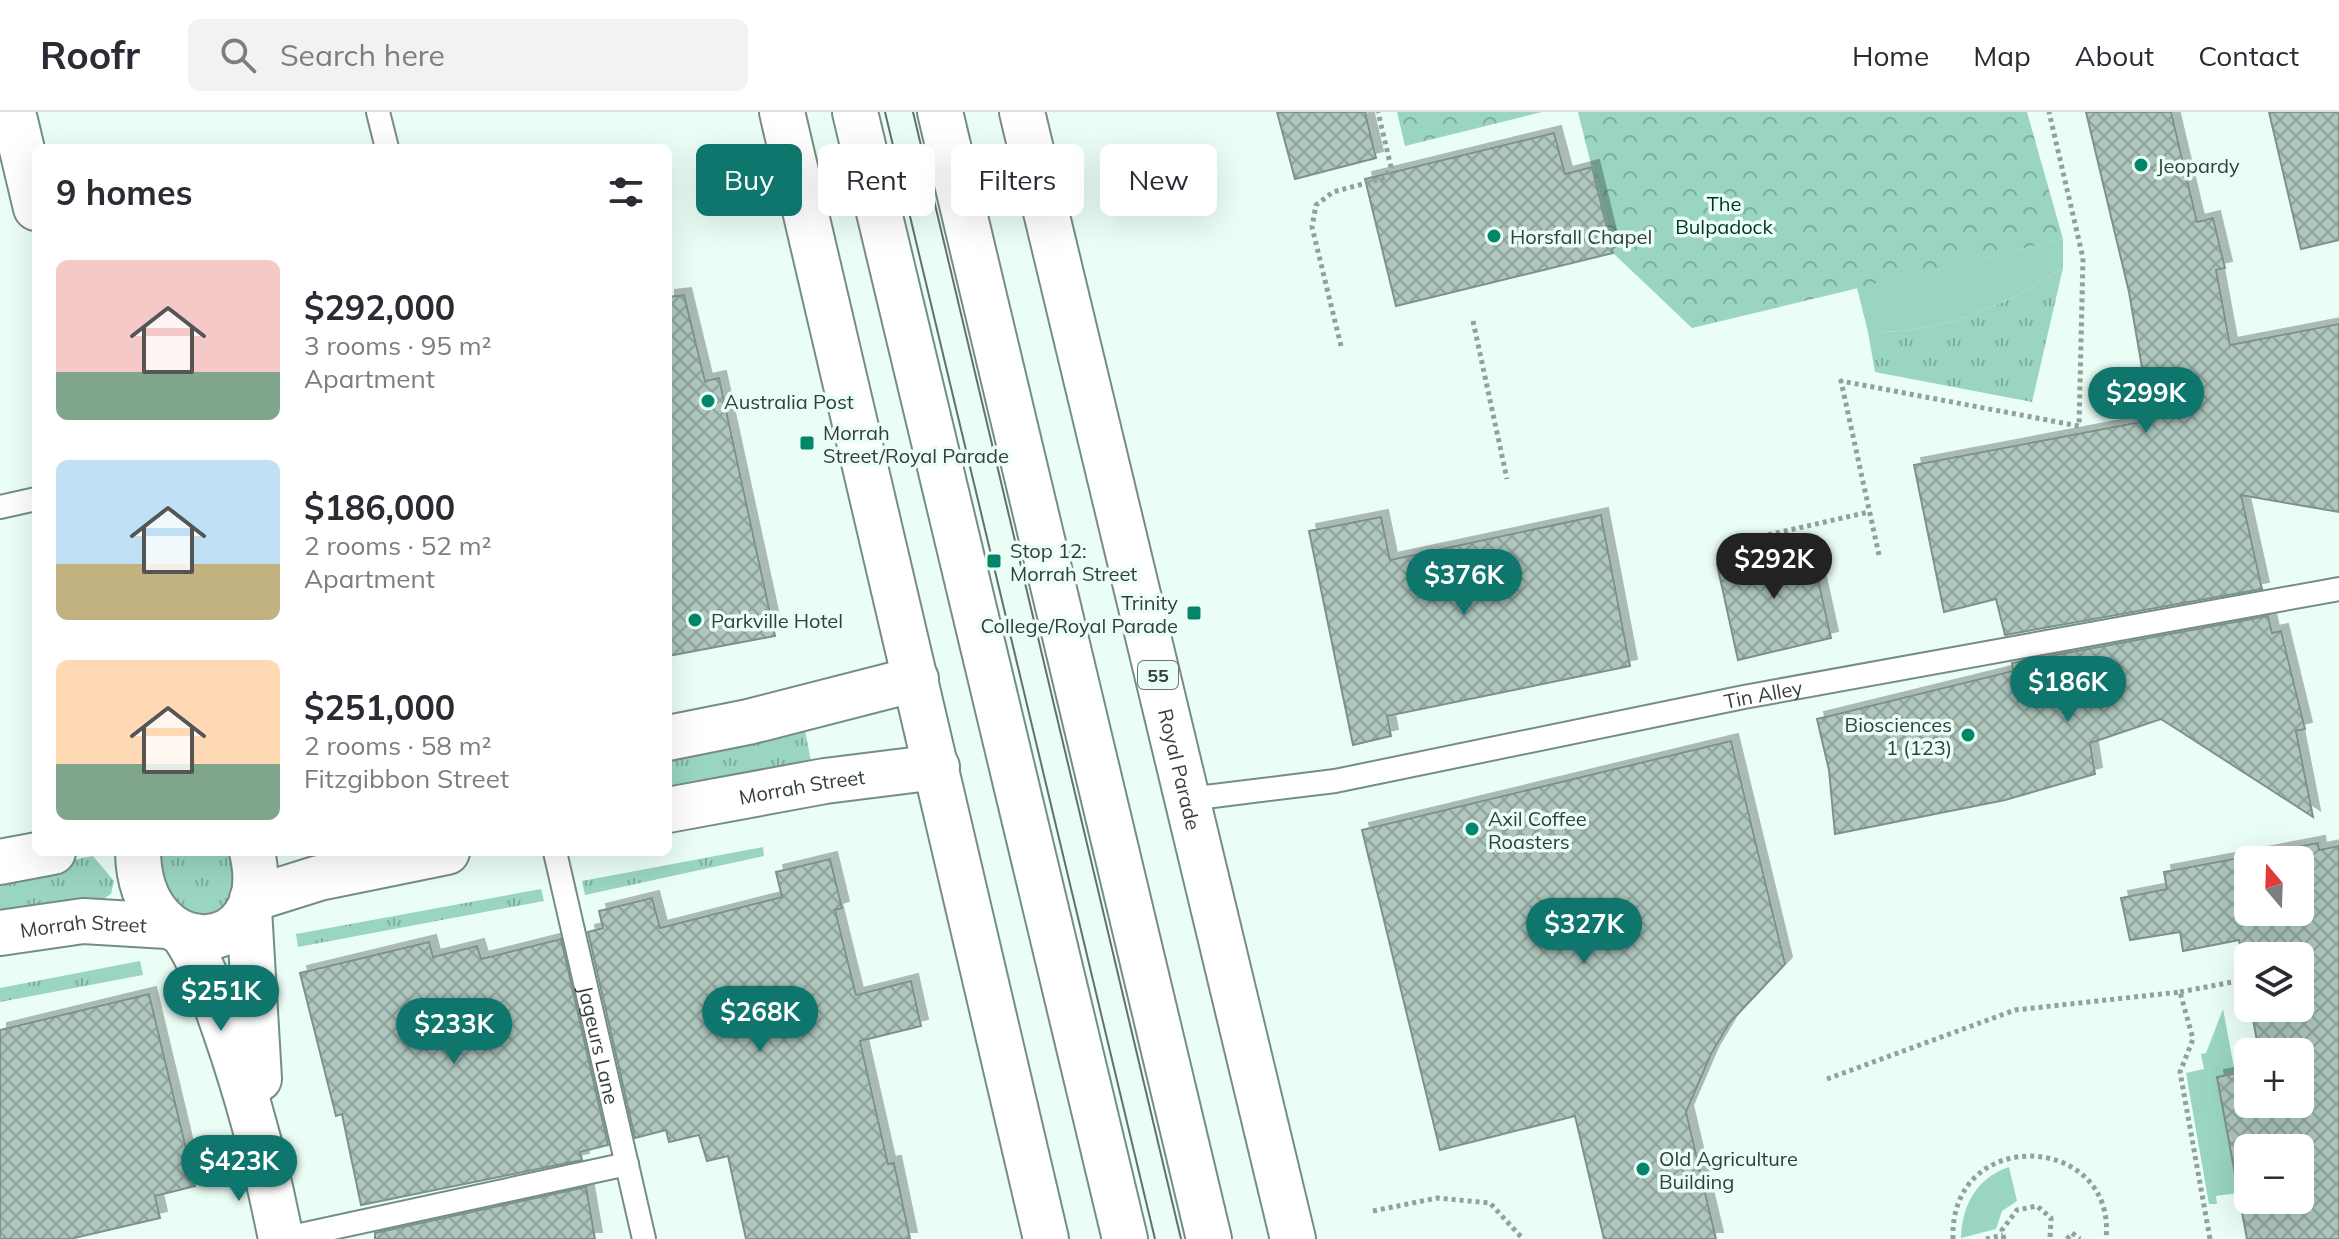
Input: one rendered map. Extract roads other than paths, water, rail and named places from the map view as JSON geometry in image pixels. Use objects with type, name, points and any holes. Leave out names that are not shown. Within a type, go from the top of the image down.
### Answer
[{"type":"main road","points":[[13,112],[32,191]]},
{"type":"main road","points":[[782,112],[1046,1239]]},
{"type":"main road","points":[[855,112],[1125,1239]]},
{"type":"main road","points":[[940,112],[1209,1239]]},
{"type":"main road","name":"Royal Parade","points":[[1022,112],[1293,1239]]},
{"type":"main road","points":[[672,737],[793,712],[916,679]]},
{"type":"main road","name":"Morrah Street","points":[[672,809],[825,781],[937,767]]},
{"type":"main road","points":[[0,862],[32,856]]},
{"type":"main road","points":[[139,856],[148,899],[175,930],[207,979],[264,1154],[282,1239]]},
{"type":"main road","points":[[252,856],[255,876],[250,904],[264,1154]]},
{"type":"main road","points":[[250,904],[330,875],[427,856]]},
{"type":"main road","name":"Morrah Street","points":[[0,933],[83,921],[175,930],[202,937],[224,933],[242,922],[250,904]]},
{"type":"lane","points":[[378,112],[386,144]]},
{"type":"lane","points":[[0,507],[32,500]]},
{"type":"lane","name":"Tin Alley","points":[[1189,799],[1335,781],[1744,697],[2339,589]]},
{"type":"lane","name":"Jageurs Lane","points":[[556,856],[644,1239]]},
{"type":"lane","points":[[282,1239],[627,1164]]},
{"type":"tram line","points":[[885,112],[1155,1239]]},
{"type":"tram line","points":[[913,112],[1181,1239]]},
{"type":"place","name":"Jeopardy","points":[[2141,165]]},
{"type":"place","name":"Horsfall Chapel","points":[[1494,236]]},
{"type":"place","name":"Australia Post","points":[[708,401]]},
{"type":"place","name":"Morrah Street/Royal Parade","points":[[807,443]]},
{"type":"place","name":"Stop 12: Morrah Street","points":[[994,561]]},
{"type":"place","name":"Trinity College/Royal Parade","points":[[1194,613]]},
{"type":"place","name":"Parkville Hotel","points":[[695,620]]},
{"type":"place","name":"Biosciences 1 (123)","points":[[1968,735]]},
{"type":"place","name":"Axil Coffee Roasters","points":[[1472,829]]},
{"type":"place","name":"Old Agriculture Building","points":[[1643,1169]]},
{"type":"park label","name":"The Bulpadock","points":[[1724,214]]}]
